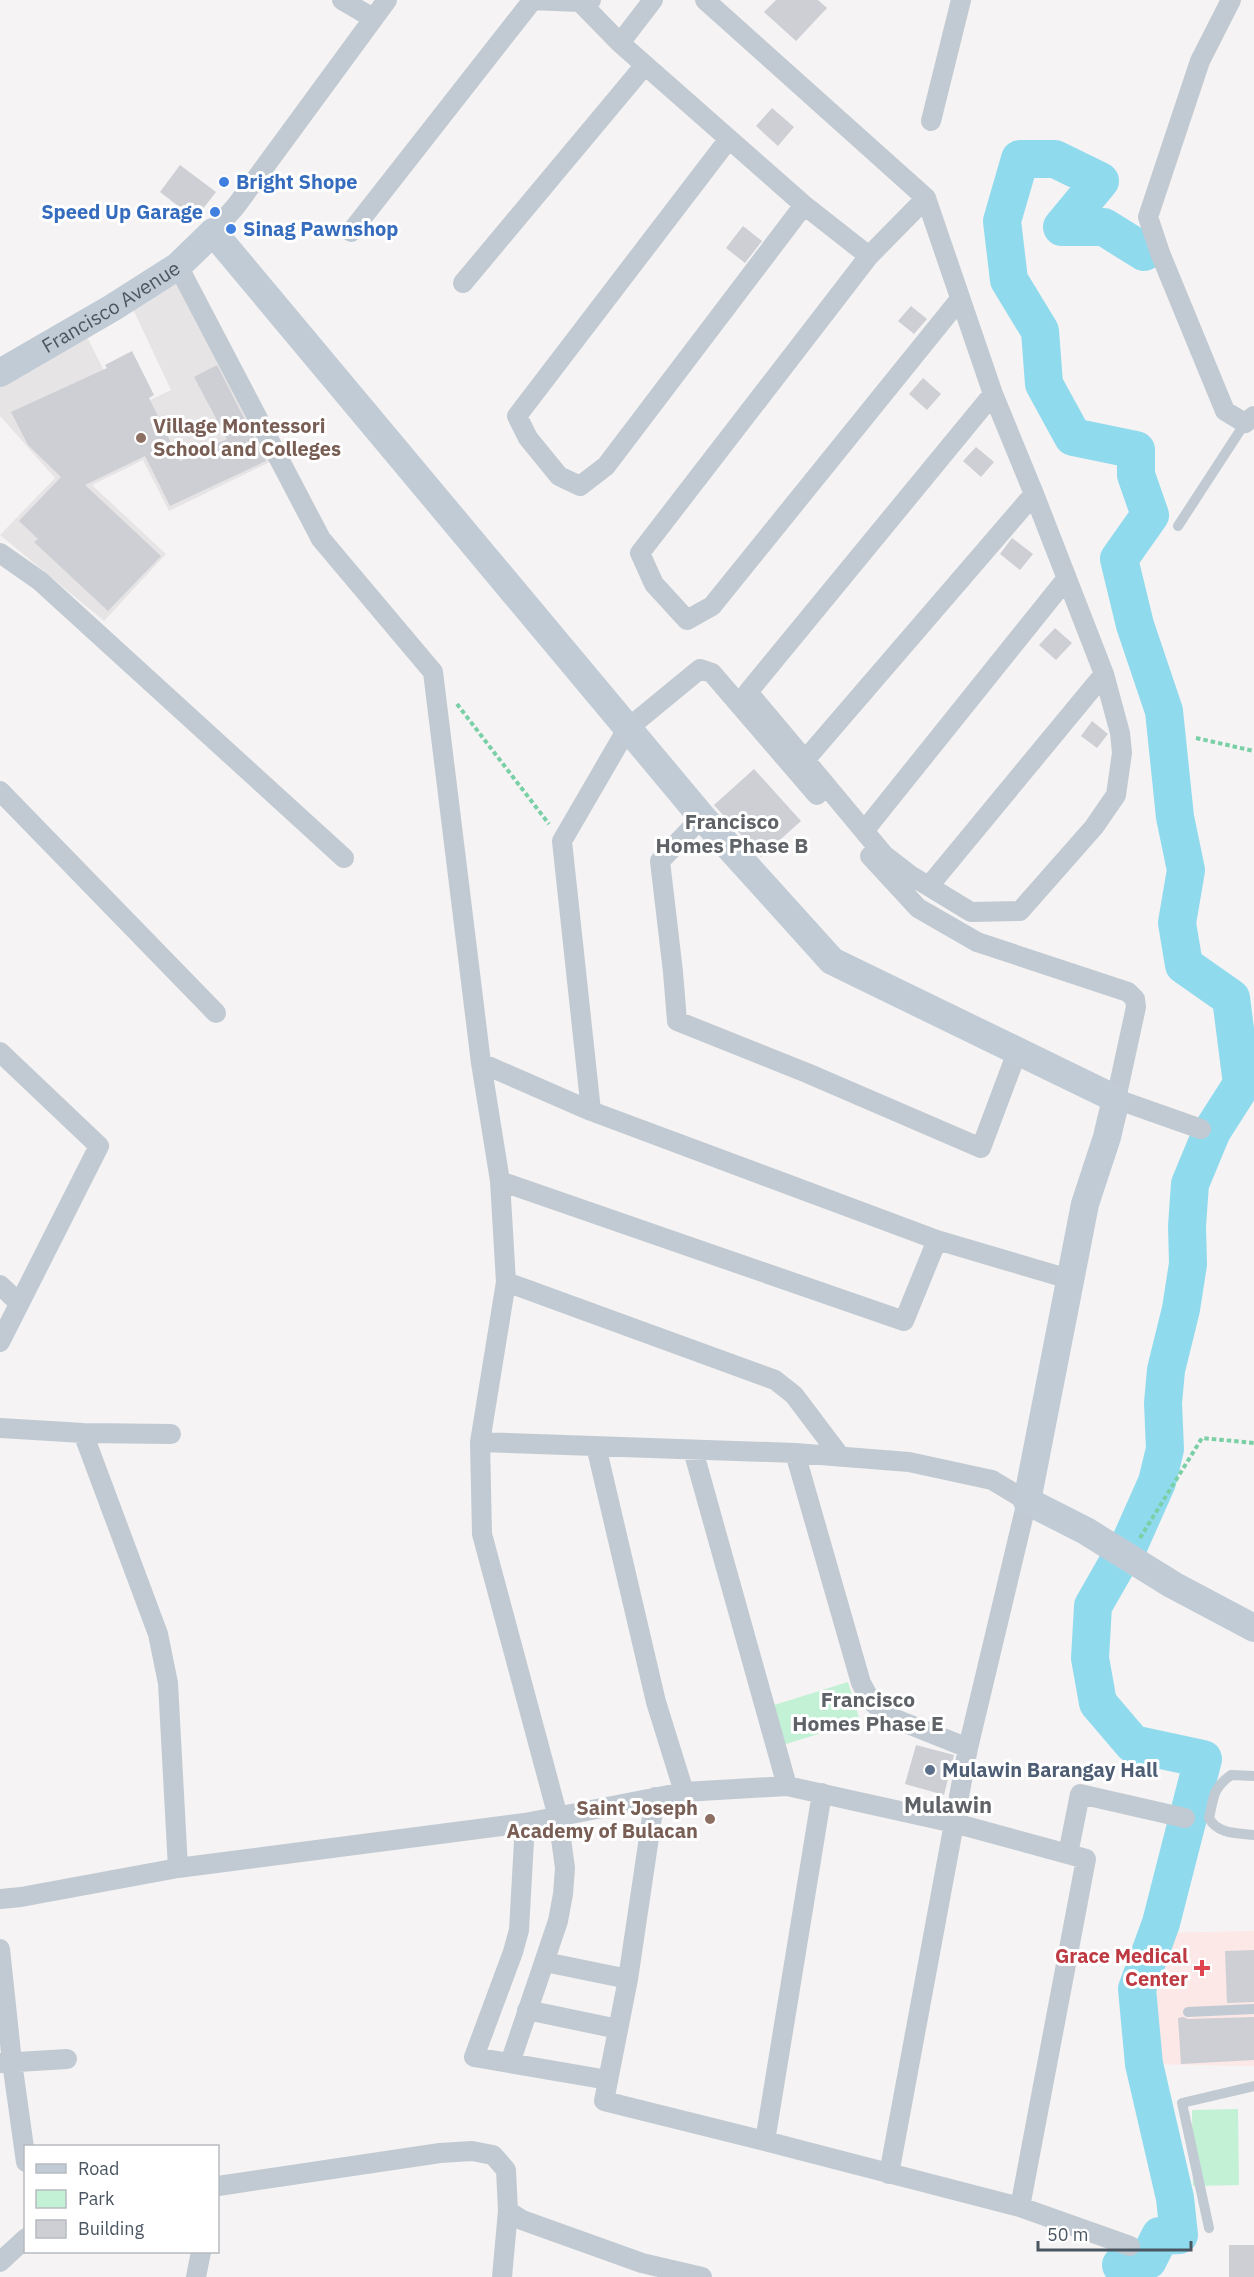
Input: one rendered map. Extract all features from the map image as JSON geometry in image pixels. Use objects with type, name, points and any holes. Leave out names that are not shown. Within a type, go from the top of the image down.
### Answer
[{"type":"street","points":[[342,0],[373,18]]},
{"type":"street","points":[[387,0],[236,206],[213,232],[627,729],[702,817],[832,961],[1116,1098],[1200,1129]]},
{"type":"street","points":[[351,232],[532,0],[585,1],[620,43],[804,205],[869,256]]},
{"type":"street","points":[[620,43],[653,0]]},
{"type":"street","points":[[705,0],[926,198],[993,394],[1104,674],[1120,733],[1122,753],[1116,795],[1094,827],[1020,911],[971,912],[884,855],[748,692],[993,394]]},
{"type":"street","points":[[1231,0],[1200,61],[1148,217],[1164,264],[1225,411],[1250,420]]},
{"type":"street","points":[[931,121],[955,2]]},
{"type":"street","points":[[463,283],[645,65]]},
{"type":"street","points":[[729,140],[517,416],[528,438],[559,476],[580,486],[606,466],[804,205]]},
{"type":"street","points":[[926,198],[869,256],[640,553],[654,584],[687,620],[712,606],[960,299]]},
{"type":"street","name":"Francisco Avenue","points":[[0,373],[112,308],[177,266],[213,232]]},
{"type":"street","points":[[177,266],[321,539],[433,672],[481,1063],[500,1181],[506,1282],[480,1442],[482,1534],[558,1817],[565,1868],[558,1920],[510,2063]]},
{"type":"street","points":[[806,760],[1034,494]]},
{"type":"street","points":[[0,553],[40,581],[344,858]]},
{"type":"street","points":[[864,831],[1067,578]]},
{"type":"street","points":[[591,1111],[562,842],[627,729],[700,669],[712,673],[866,852],[918,908],[977,942],[1128,992],[1135,999],[1136,1007],[1107,1137],[1084,1204],[1027,1500],[968,1748],[889,2175]]},
{"type":"street","points":[[929,886],[1104,674]]},
{"type":"street","points":[[0,791],[216,1013]]},
{"type":"street","points":[[702,817],[660,861],[677,1021],[807,1073],[981,1148],[1017,1052]]},
{"type":"street","points":[[0,1052],[99,1146],[0,1342]]},
{"type":"street","points":[[481,1063],[591,1111],[937,1240],[1069,1279]]},
{"type":"street","points":[[500,1181],[904,1321],[937,1240]]},
{"type":"street","points":[[506,1282],[775,1380],[794,1395],[840,1456]]},
{"type":"street","points":[[0,1285],[19,1303]]},
{"type":"street","points":[[0,1428],[83,1433],[171,1434]]},
{"type":"street","points":[[83,1433],[158,1634],[168,1683],[178,1868]]},
{"type":"street","points":[[480,1442],[840,1456],[909,1462],[992,1480],[1086,1531],[1173,1585],[1254,1628]]},
{"type":"street","points":[[596,1446],[615,1519],[656,1702],[684,1792]]},
{"type":"street","points":[[693,1450],[787,1786]]},
{"type":"street","points":[[795,1453],[861,1683],[871,1701],[888,1716],[968,1748]]},
{"type":"street","points":[[0,1899],[21,1898],[178,1868],[525,1823],[684,1792],[787,1786],[954,1823],[1086,1859],[1020,2207]]},
{"type":"street","points":[[765,2141],[822,1793]]},
{"type":"street","points":[[1068,1854],[1080,1794],[1185,1818]]},
{"type":"street","points":[[655,1797],[628,1979],[604,2101],[1020,2207],[1130,2246]]},
{"type":"street","points":[[525,1823],[519,1930],[474,2057],[608,2080]]},
{"type":"street","points":[[0,1949],[6,2062],[24,2152]]},
{"type":"street","points":[[545,1962],[628,1979]]},
{"type":"street","points":[[527,2010],[618,2029]]},
{"type":"street","points":[[6,2062],[25,2063],[67,2059]]},
{"type":"street","points":[[219,2186],[440,2153],[472,2151],[493,2155],[506,2170],[508,2211],[502,2277]]},
{"type":"street","points":[[508,2211],[522,2220],[646,2270],[702,2277]]},
{"type":"street","points":[[0,2262],[24,2240]]},
{"type":"street","points":[[196,2277],[201,2253]]},
{"type":"lane","points":[[1178,526],[1250,420]]},
{"type":"lane","points":[[1254,1776],[1231,1774],[1216,1787],[1209,1818],[1213,1826],[1220,1830],[1254,1835]]},
{"type":"lane","points":[[1188,2012],[1254,2009]]},
{"type":"lane","points":[[1209,2228],[1182,2103],[1254,2086]]},
{"type":"path","points":[[433,672],[562,842]]},
{"type":"path","points":[[1196,738],[1254,751]]},
{"type":"path","points":[[1133,1560],[1137,1541],[1202,1438],[1254,1443]]},
{"type":"shaded area","name":"Village Montessori School and Colleges","points":[[182,279],[274,460],[169,511],[143,460],[92,485],[166,554],[104,621],[0,535],[55,478],[0,416],[0,381],[85,333],[125,412],[171,390],[132,307]]},
{"type":"shaded area","name":"Grace Medical Center","points":[[1254,1931],[1254,2066],[1150,2064],[1141,2004],[1160,1933]]},
{"type":"green space","points":[[848,1682],[860,1721],[783,1745],[771,1706]]},
{"type":"green space","points":[[1238,2109],[1239,2185],[1193,2186],[1192,2110]]},
{"type":"building","points":[[776,0],[818,0],[827,8],[796,41],[764,12]]},
{"type":"building","points":[[772,108],[794,127],[778,146],[756,126]]},
{"type":"building","points":[[180,165],[216,192],[195,219],[160,192]]},
{"type":"building","points":[[743,226],[762,241],[745,263],[726,248]]},
{"type":"building","points":[[911,306],[927,319],[914,334],[898,321]]},
{"type":"building","points":[[132,351],[154,395],[149,398],[180,461],[227,439],[194,377],[217,365],[266,461],[170,506],[145,456],[85,485],[161,556],[108,611],[34,542],[38,539],[19,521],[61,477],[28,445],[11,412],[107,368],[105,365]]},
{"type":"building","points":[[923,378],[941,394],[927,410],[909,394]]},
{"type":"building","points":[[976,447],[994,462],[981,477],[963,461]]},
{"type":"building","points":[[1012,538],[1033,554],[1020,570],[1000,554]]},
{"type":"building","points":[[1055,628],[1072,643],[1056,660],[1039,645]]},
{"type":"building","points":[[1092,721],[1108,734],[1097,748],[1081,736]]},
{"type":"building","points":[[754,769],[801,821],[761,857],[714,805]]},
{"type":"building","name":"Mulawin Barangay Hall","points":[[916,1745],[954,1755],[944,1795],[905,1784]]},
{"type":"building","points":[[1254,1950],[1254,2002],[1227,2003],[1225,1951]]},
{"type":"building","points":[[1254,2017],[1254,2060],[1181,2064],[1178,2018],[1188,2019]]},
{"type":"building","points":[[1229,2245],[1254,2245],[1254,2277],[1229,2277]]},
{"type":"waterway","points":[[1129,1545],[1157,1482],[1165,1449],[1163,1403],[1166,1370],[1181,1309],[1188,1264],[1187,1226],[1190,1184],[1212,1131],[1242,1084],[1231,998],[1184,965],[1177,923],[1186,870],[1175,817],[1164,711],[1135,625],[1119,559],[1150,515],[1136,475],[1136,450],[1073,437],[1044,384],[1040,331],[1009,280],[1002,221],[1020,159],[1055,159],[1100,181],[1062,227],[1104,227],[1144,252]]},
{"type":"waterway","points":[[1117,1564],[1093,1606],[1090,1658],[1098,1703],[1133,1744],[1203,1759],[1161,1923],[1137,1989],[1144,2064],[1175,2198],[1179,2235],[1160,2236],[1148,2260],[1121,2265],[1127,2277]]},
{"type":"place","name":"Bright Shope","points":[[224,182]]},
{"type":"place","name":"Speed Up Garage","points":[[215,212]]},
{"type":"place","name":"Sinag Pawnshop","points":[[231,229]]},
{"type":"place","name":"Village Montessori School and Colleges","points":[[141,438]]},
{"type":"place","name":"Mulawin Barangay Hall","points":[[930,1770]]},
{"type":"place","name":"Saint Joseph Academy of Bulacan","points":[[710,1819]]},
{"type":"place","name":"Grace Medical Center","points":[[1202,1968]]},
{"type":"district","name":"Francisco Homes Phase B","points":[[732,834]]},
{"type":"district","name":"Francisco Homes Phase E","points":[[868,1712]]},
{"type":"district","name":"Mulawin","points":[[948,1805]]}]
